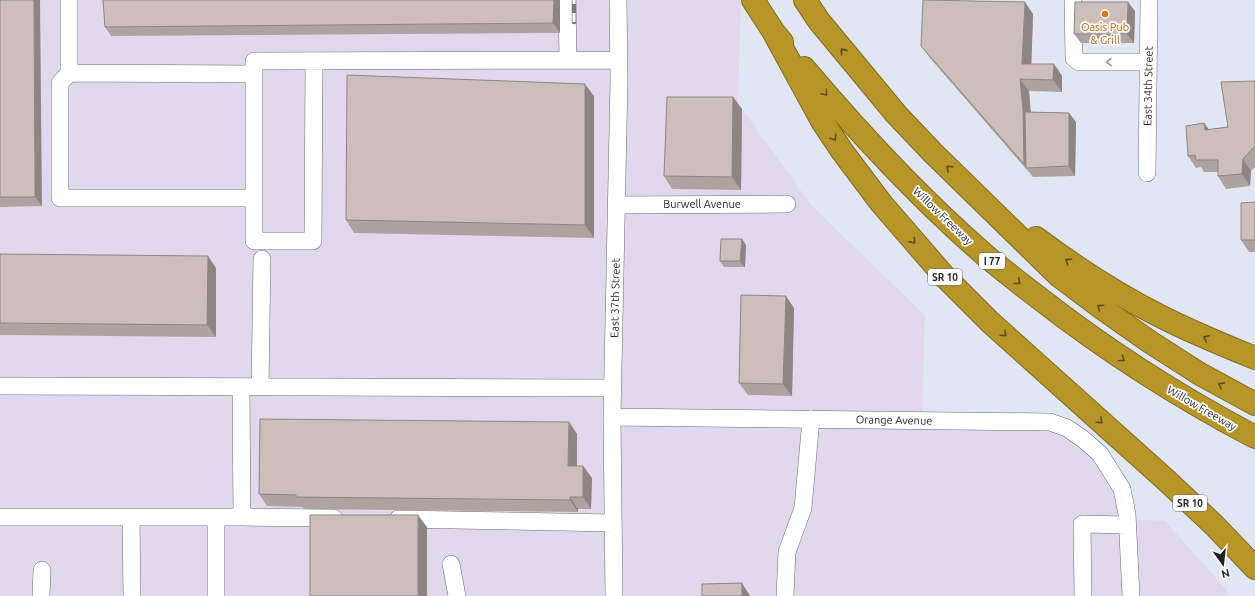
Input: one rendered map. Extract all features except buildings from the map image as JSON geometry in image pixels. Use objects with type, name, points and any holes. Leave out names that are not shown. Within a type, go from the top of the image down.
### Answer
[{"type":"highway","name":"Willow Freeway","points":[[753,0],[769,25],[870,143],[928,202],[985,256],[1075,327],[1126,362],[1172,391],[1255,437]]},
{"type":"highway","points":[[805,0],[819,21],[896,114],[933,153],[1059,276],[1150,342],[1200,374],[1255,404]]},
{"type":"highway","name":"SR 10","points":[[769,25],[822,121],[838,145],[881,203],[935,266],[990,322],[1214,525],[1255,558]]},
{"type":"highway","points":[[977,195],[1061,256],[1111,289],[1160,316],[1255,358]]},
{"type":"highway","points":[[1214,525],[1255,568]]},
{"type":"street","points":[[69,0],[69,73],[60,83],[60,198],[254,198]]},
{"type":"street","points":[[567,0],[568,60]]},
{"type":"street","name":"East 37th Street","points":[[614,596],[612,388],[617,204],[619,60],[618,0]]},
{"type":"street","points":[[1072,0],[1074,58],[1079,62],[1148,62]]},
{"type":"street","name":"East 34th Street","points":[[1147,173],[1149,0]]},
{"type":"street","points":[[314,61],[313,241],[254,241],[254,61],[619,60]]},
{"type":"street","points":[[69,73],[254,74]]},
{"type":"street","name":"Burwell Avenue","points":[[617,204],[787,204]]},
{"type":"street","points":[[260,387],[262,259]]},
{"type":"street","points":[[0,386],[612,388]]},
{"type":"street","points":[[241,387],[242,517]]},
{"type":"street","name":"Orange Avenue","points":[[612,417],[1050,422],[1067,428],[1083,439],[1100,454],[1122,490],[1127,520]]},
{"type":"street","points":[[785,596],[787,552],[803,508],[811,419]]},
{"type":"street","points":[[0,517],[242,517],[353,519]]},
{"type":"street","points":[[131,517],[132,596]]},
{"type":"street","points":[[216,517],[216,596]]},
{"type":"street","points":[[385,519],[613,523]]},
{"type":"street","points":[[1083,596],[1082,524],[1127,520],[1131,596]]},
{"type":"street","points":[[451,564],[457,596]]},
{"type":"street","points":[[41,596],[42,570]]},
{"type":"shaded area","points":[[0,0],[741,0],[738,103],[812,206],[925,315],[922,420],[1050,422],[1100,454],[1127,519],[1165,521],[1226,589],[1228,596],[0,596]]},
{"type":"railway","points":[[574,0],[574,22]]},
{"type":"place","name":"Oasis Pub & Grill","points":[[1105,14]]}]
